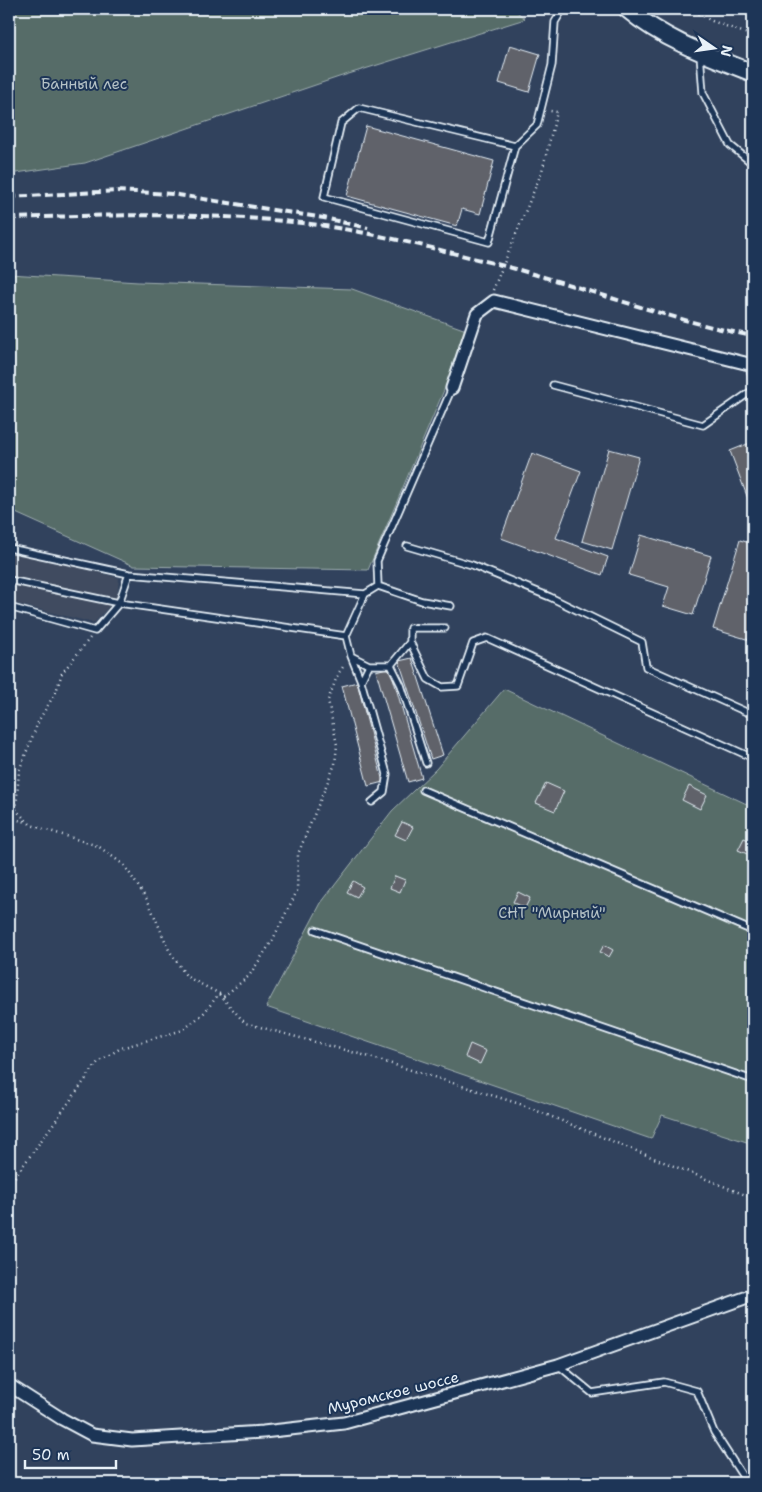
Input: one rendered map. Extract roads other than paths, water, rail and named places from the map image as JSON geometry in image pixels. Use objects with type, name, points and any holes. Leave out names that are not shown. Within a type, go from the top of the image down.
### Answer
[{"type":"main road","points":[[629,9],[662,34],[699,52],[753,73]]},
{"type":"street","points":[[452,388],[477,314],[494,301],[751,365]]},
{"type":"street","name":"Муромское шоссе","points":[[9,1385],[62,1420],[92,1435],[132,1440],[263,1432],[344,1423],[558,1365],[753,1295]]},
{"type":"lane","points":[[515,146],[359,108],[342,123],[324,197],[489,242],[515,146],[537,125],[552,64],[555,22],[563,9]]},
{"type":"lane","points":[[699,52],[703,93],[730,146],[753,164]]},
{"type":"lane","points":[[751,365],[753,381]]},
{"type":"lane","points":[[553,385],[703,425],[753,390]]},
{"type":"lane","points":[[378,586],[377,561],[452,388]]},
{"type":"lane","points":[[9,544],[16,549]]},
{"type":"lane","points":[[406,546],[472,565],[584,613],[642,642],[646,667],[753,715]]},
{"type":"lane","points":[[9,548],[128,574],[364,594],[378,586],[422,601],[451,606]]},
{"type":"lane","points":[[9,607],[95,631],[119,603],[128,574]]},
{"type":"lane","points":[[9,580],[119,603],[346,636]]},
{"type":"lane","points":[[364,594],[346,636],[351,656],[361,681],[387,774],[384,792],[372,802]]},
{"type":"lane","points":[[445,628],[410,628],[410,642],[428,679],[442,687],[458,686],[473,643],[487,638],[753,758]]},
{"type":"lane","points":[[391,665],[410,642]]},
{"type":"lane","points":[[351,656],[369,665],[391,665]]},
{"type":"lane","points":[[361,681],[369,665]]},
{"type":"lane","points":[[391,665],[401,685],[426,762]]},
{"type":"lane","points":[[423,790],[753,931]]},
{"type":"lane","points":[[315,930],[753,1080]]},
{"type":"lane","points":[[558,1365],[592,1393],[664,1382],[696,1391],[714,1432],[747,1483]]},
{"type":"railway","points":[[9,197],[117,191],[172,194],[324,218],[368,228]]},
{"type":"railway","points":[[9,218],[119,215],[192,216],[229,217],[325,226],[396,239],[489,262],[555,280],[653,311],[753,336]]},
{"type":"park label","name":"Банный лес","points":[[84,84]]},
{"type":"park label","name":"СНТ \"Мирный\"","points":[[552,913]]}]
